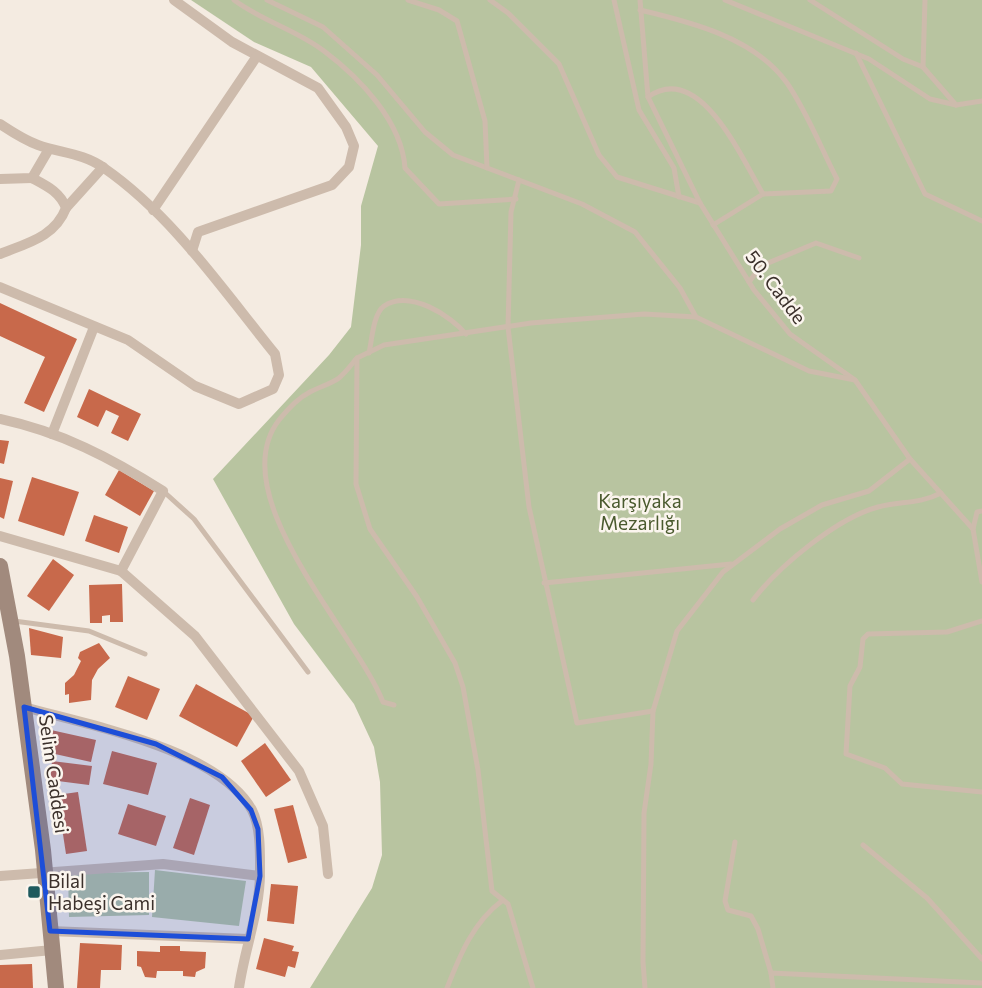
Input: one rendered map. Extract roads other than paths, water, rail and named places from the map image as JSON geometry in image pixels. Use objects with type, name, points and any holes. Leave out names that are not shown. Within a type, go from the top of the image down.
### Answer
[{"type":"main road","name":"Selim Caddesi","points":[[0,566],[24,708],[45,872],[56,988]]},
{"type":"street","points":[[174,0],[232,42],[318,88],[346,127],[354,146],[349,167],[332,185],[198,232],[192,251]]},
{"type":"street","points":[[153,210],[257,55]]},
{"type":"street","points":[[0,124],[49,149],[75,154],[103,167],[153,210],[192,251],[275,354],[279,375],[272,389],[239,404],[195,386],[128,340],[0,287]]},
{"type":"street","points":[[32,178],[49,149]]},
{"type":"street","points":[[0,254],[50,233],[61,220],[66,208],[103,167]]},
{"type":"street","points":[[0,179],[32,178],[58,194],[66,208]]},
{"type":"street","points":[[52,434],[94,327]]},
{"type":"street","points":[[0,419],[52,434],[102,453],[163,491],[121,571]]},
{"type":"street","points":[[0,536],[121,571],[195,636],[299,771],[323,826],[328,874]]},
{"type":"street","points":[[24,708],[156,744],[222,777],[251,810],[258,829],[260,876],[239,988]]},
{"type":"street","points":[[0,876],[163,864],[260,876]]},
{"type":"street","points":[[50,931],[248,939]]},
{"type":"street","points":[[0,955],[52,950]]},
{"type":"lane","points":[[234,0],[255,15],[324,51],[365,89],[395,129],[404,149],[404,168],[439,204],[516,199]]},
{"type":"lane","points":[[267,0],[323,27],[377,75],[425,132],[453,155],[582,204],[635,232],[680,288],[696,317]]},
{"type":"lane","points":[[408,0],[457,21],[485,121],[487,168]]},
{"type":"lane","points":[[489,0],[508,13],[559,64],[599,155],[617,177],[699,203]]},
{"type":"lane","points":[[614,0],[639,110],[674,169],[679,197]]},
{"type":"lane","name":"50. Cadde","points":[[640,0],[648,97],[699,203],[749,282],[790,334],[855,380],[910,459],[973,529]]},
{"type":"lane","points":[[724,0],[856,53],[930,99],[956,105],[982,101]]},
{"type":"lane","points":[[810,0],[903,59],[923,67],[956,105]]},
{"type":"lane","points":[[923,67],[925,0]]},
{"type":"lane","points":[[640,10],[692,22],[757,54],[786,83],[837,179],[831,191],[763,194],[713,225]]},
{"type":"lane","points":[[856,53],[925,194],[982,221]]},
{"type":"lane","points":[[648,97],[661,88],[678,88],[696,96],[716,118],[763,194]]},
{"type":"lane","points":[[519,180],[511,212],[508,327],[529,507],[577,723],[653,711]]},
{"type":"lane","points":[[749,282],[761,266],[816,243],[859,258]]},
{"type":"lane","points":[[369,353],[378,314],[385,306],[400,302],[416,303],[438,311],[455,321],[466,334]]},
{"type":"lane","points":[[394,705],[383,702],[376,683],[315,594],[265,490],[263,464],[276,422],[309,392],[338,379],[357,358],[384,345],[508,327],[645,314],[696,317],[809,371],[855,380]]},
{"type":"lane","points":[[357,358],[356,484],[370,529],[418,597],[455,663],[478,770],[492,891],[508,904],[533,988]]},
{"type":"lane","points":[[645,988],[644,813],[651,764],[653,711],[677,631],[723,572],[780,529],[822,505],[869,491],[910,459]]},
{"type":"lane","points":[[163,491],[194,519],[308,671]]},
{"type":"lane","points":[[753,600],[766,583],[842,522],[877,507],[926,501],[941,493]]},
{"type":"lane","points":[[982,511],[977,512],[973,529],[982,582]]},
{"type":"lane","points":[[544,583],[734,564]]},
{"type":"lane","points":[[10,621],[89,631],[145,653]]},
{"type":"lane","points":[[982,621],[947,632],[868,634],[863,639],[860,667],[850,686],[846,754],[885,768],[902,784],[982,792]]},
{"type":"lane","points":[[735,842],[725,901],[728,910],[751,916],[758,929],[773,988]]},
{"type":"lane","points":[[863,845],[927,898],[982,958]]},
{"type":"lane","points":[[447,988],[461,951],[483,919],[503,900]]},
{"type":"lane","points":[[771,973],[982,983]]},
{"type":"place","name":"Bilal Habeşi Cami","points":[[34,892]]},
{"type":"park label","name":"Karşıyaka Mezarlığı","points":[[640,512]]}]
